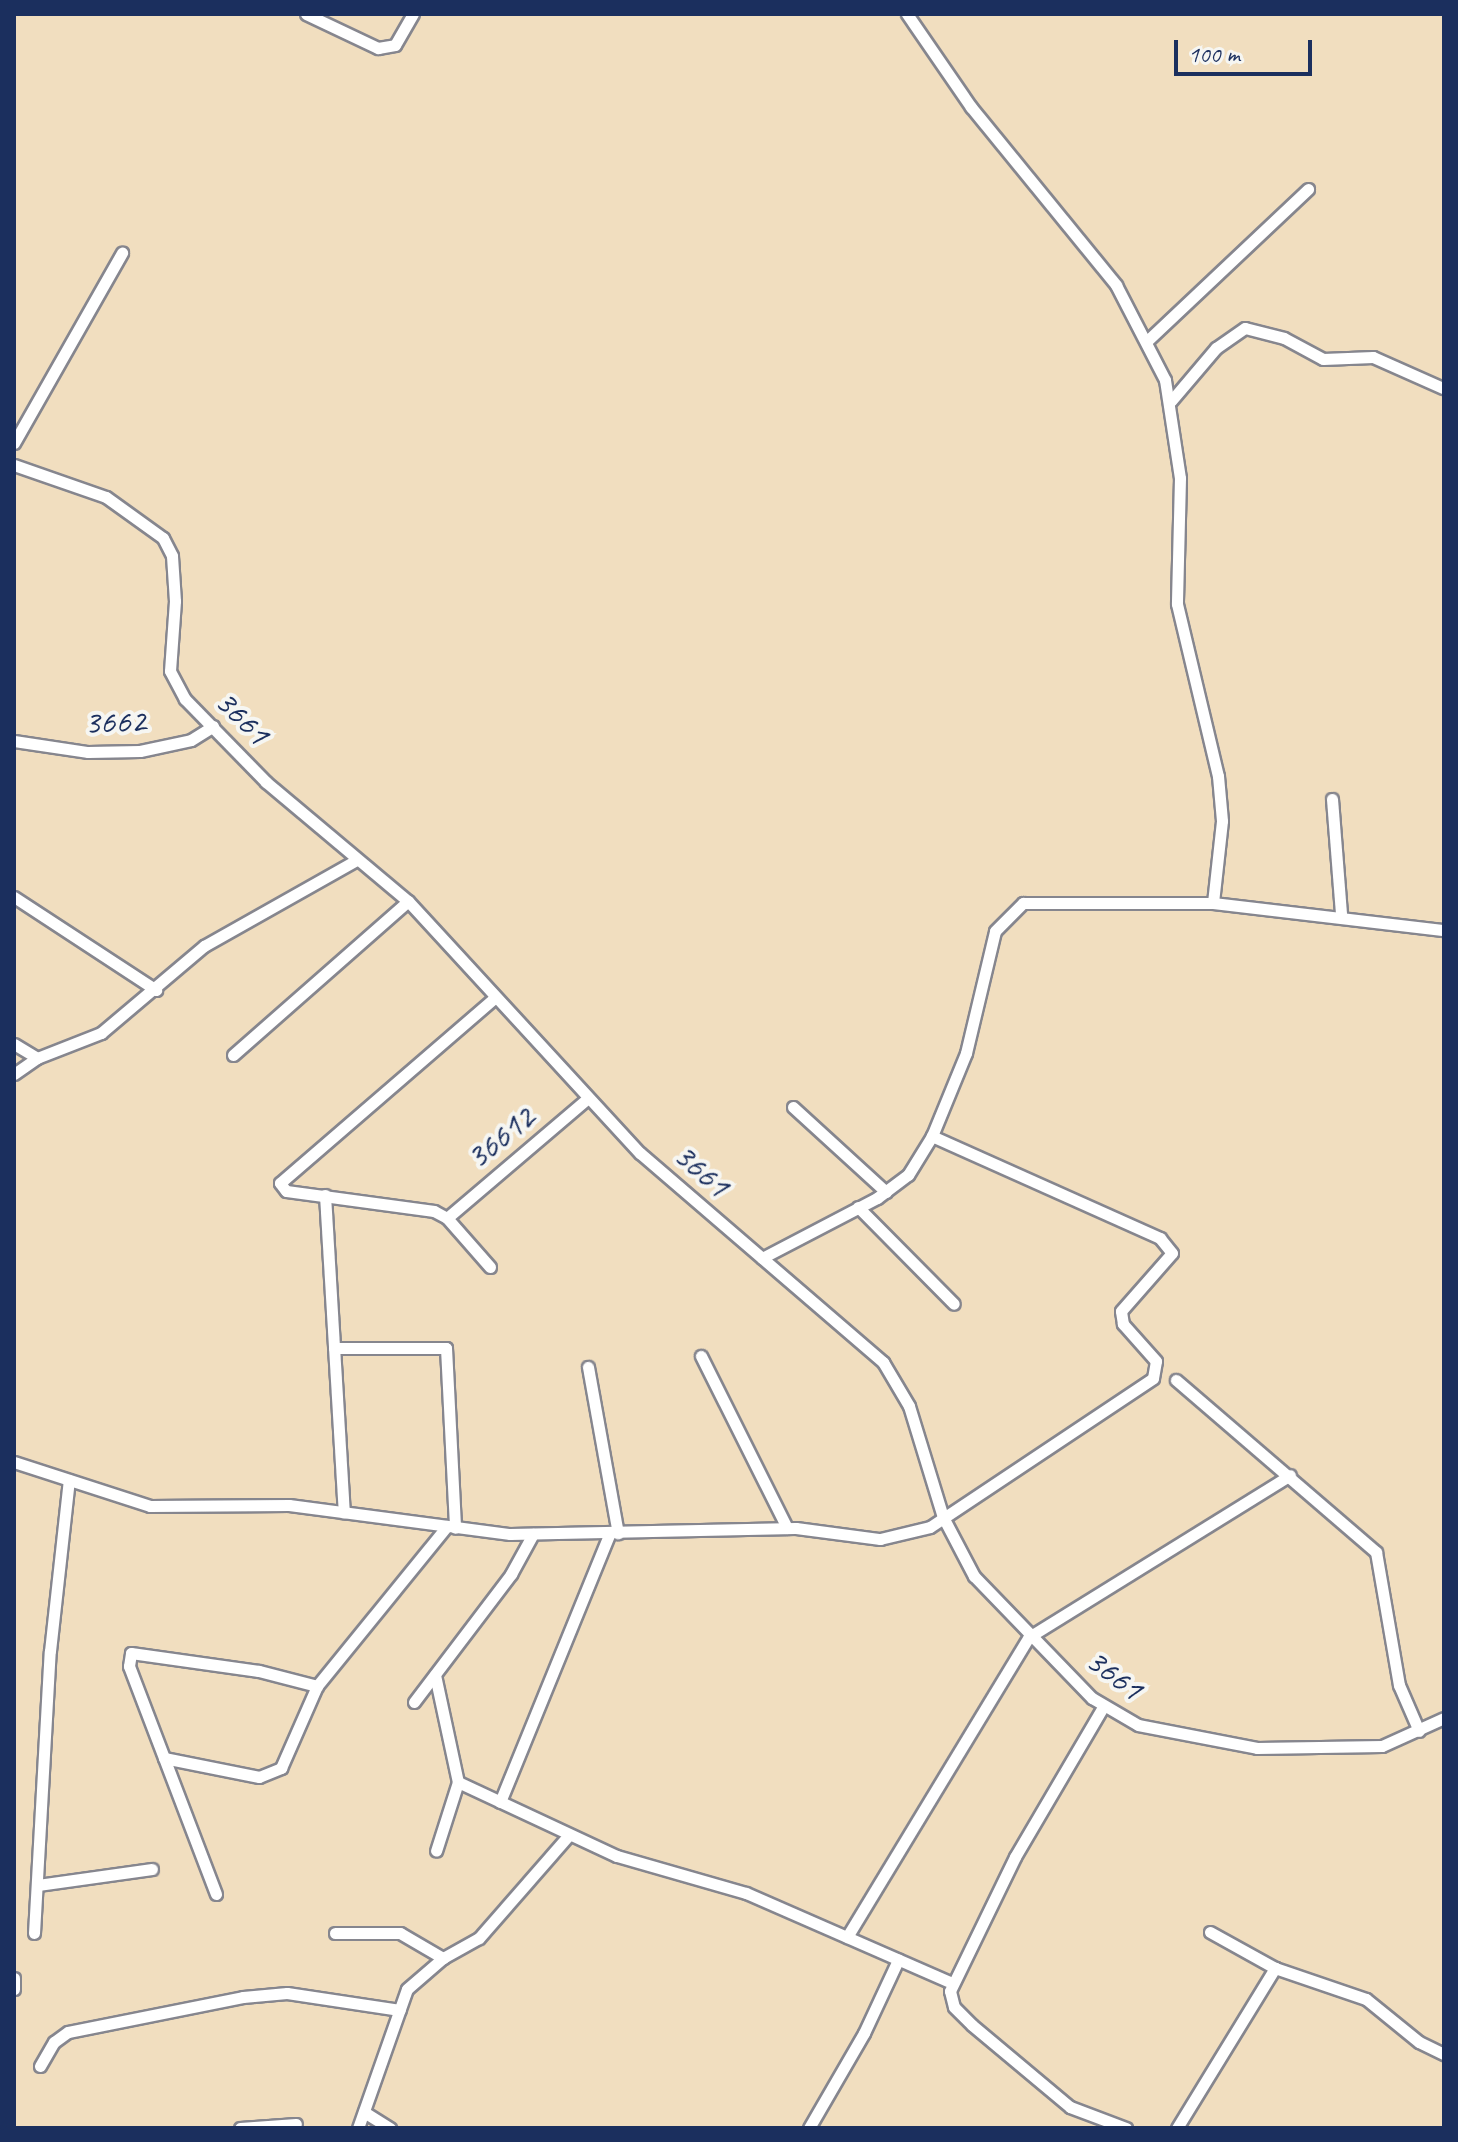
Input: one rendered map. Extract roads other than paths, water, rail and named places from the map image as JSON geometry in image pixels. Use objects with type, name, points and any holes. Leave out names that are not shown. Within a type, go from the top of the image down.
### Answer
[{"type":"street","points":[[306,14],[378,48],[395,45],[413,14]]},
{"type":"street","points":[[907,14],[971,107],[1116,285],[1148,340],[1171,401],[1180,478],[1177,604],[1218,776],[1222,821],[1213,903]]},
{"type":"street","points":[[1148,340],[1308,189]]},
{"type":"street","points":[[14,443],[122,253]]},
{"type":"street","points":[[1171,401],[1216,348],[1245,328],[1284,338],[1323,359],[1373,357],[1443,388]]},
{"type":"street","name":"3661","points":[[14,465],[106,497],[163,538],[172,556],[175,601],[170,671],[185,699],[355,861],[408,901],[494,998],[640,1153],[762,1258],[840,1320],[892,1375],[909,1406],[943,1517],[983,1591],[1103,1707],[1138,1725],[1257,1748],[1382,1746],[1444,1718]]},
{"type":"street","name":"3662","points":[[14,741],[54,749],[130,751],[191,740],[213,726]]},
{"type":"street","points":[[1332,799],[1341,914]]},
{"type":"street","points":[[14,1074],[37,1058],[101,1033],[156,990],[204,946],[355,861]]},
{"type":"street","points":[[14,897],[156,990]]},
{"type":"street","points":[[233,1055],[408,901]]},
{"type":"street","points":[[762,1258],[886,1192],[908,1175],[932,1136],[966,1053],[995,931],[1007,915],[1023,903],[1213,903],[1341,914],[1444,930]]},
{"type":"street","points":[[490,1267],[447,1218],[434,1211],[286,1191],[281,1179],[494,998]]},
{"type":"street","points":[[14,1044],[37,1058]]},
{"type":"street","name":"36612","points":[[447,1218],[588,1098]]},
{"type":"street","points":[[793,1107],[886,1192]]},
{"type":"street","points":[[14,1462],[150,1506],[246,1504],[533,1534],[787,1528],[880,1539],[930,1527],[1153,1378],[1156,1361],[1123,1324],[1121,1311],[1172,1253],[1160,1238],[932,1136]]},
{"type":"street","points":[[325,1195],[344,1512]]},
{"type":"street","points":[[858,1207],[954,1304]]},
{"type":"street","points":[[164,1758],[259,1777],[281,1768],[317,1686],[451,1527],[446,1348],[334,1348]]},
{"type":"street","points":[[701,1356],[787,1528]]},
{"type":"street","points":[[500,1802],[614,1533],[588,1367]]},
{"type":"street","points":[[1176,1380],[1376,1552],[1399,1685],[1419,1731]]},
{"type":"street","points":[[847,1937],[1029,1637],[1290,1475]]},
{"type":"street","points":[[34,1933],[50,1651],[69,1480]]},
{"type":"street","points":[[414,1702],[511,1574],[533,1534]]},
{"type":"street","points":[[216,1894],[129,1666],[131,1653],[259,1671],[317,1686]]},
{"type":"street","points":[[435,1675],[458,1782],[436,1851]]},
{"type":"street","points":[[1103,1707],[1015,1857],[952,1983],[954,2007],[1070,2107],[1126,2128]]},
{"type":"street","points":[[458,1782],[617,1856],[746,1893],[952,1983]]},
{"type":"street","points":[[358,2128],[407,1989],[443,1958],[479,1938],[569,1835]]},
{"type":"street","points":[[38,1885],[152,1869]]},
{"type":"street","points":[[1210,1932],[1275,1968],[1366,1999],[1419,2042],[1444,2054]]},
{"type":"street","points":[[335,1933],[400,1933],[443,1958]]},
{"type":"street","points":[[809,2128],[864,2033],[898,1960]]},
{"type":"street","points":[[1177,2128],[1275,1968]]},
{"type":"street","points":[[14,1978],[14,1989]]},
{"type":"street","points":[[40,2066],[54,2042],[68,2032],[243,1997],[287,1993],[400,2010]]},
{"type":"street","points":[[364,2112],[390,2128]]},
{"type":"street","points":[[240,2128],[296,2124]]}]
